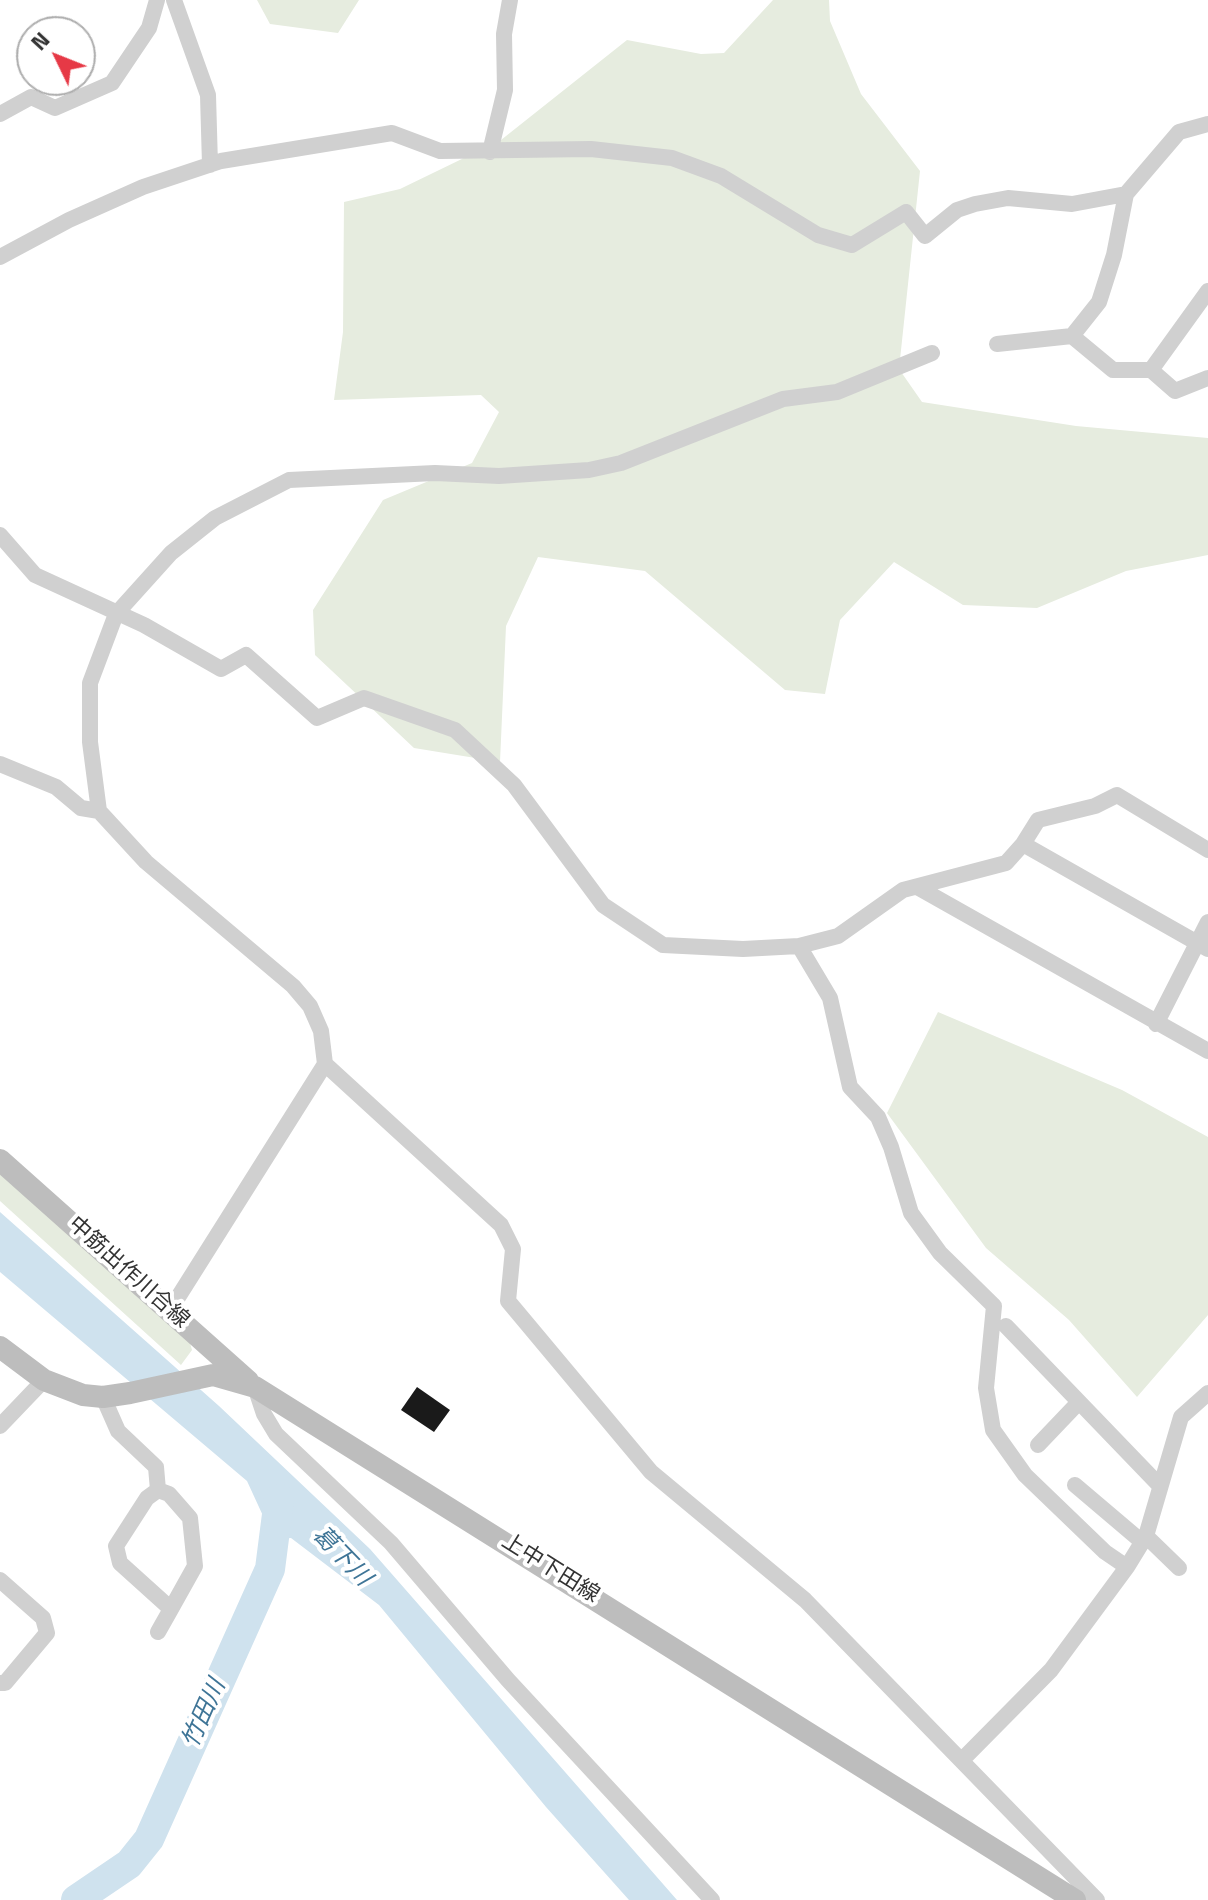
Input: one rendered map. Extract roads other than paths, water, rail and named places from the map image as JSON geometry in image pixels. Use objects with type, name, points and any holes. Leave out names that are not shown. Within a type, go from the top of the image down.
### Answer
[{"type":"main road","name":"中筋出作川合線","points":[[0,1160],[255,1387]]},
{"type":"main road","name":"上中下田線","points":[[0,1347],[61,1389],[103,1397],[204,1376],[228,1378],[255,1387],[1075,1900]]},
{"type":"street","points":[[0,114],[31,97],[55,108],[112,83],[149,28],[157,0]]},
{"type":"street","points":[[174,0],[208,95],[210,165]]},
{"type":"street","points":[[490,152],[505,90],[504,34],[510,0]]},
{"type":"street","points":[[997,344],[1072,336],[1099,302],[1114,255],[1126,194],[1179,132],[1208,124]]},
{"type":"street","points":[[0,257],[69,220],[143,187],[210,165],[392,133],[440,151],[591,149],[672,158],[721,176],[818,235],[852,245],[906,212],[925,236],[957,210],[975,204],[1008,198],[1072,204],[1126,194]]},
{"type":"street","points":[[1151,370],[1208,291]]},
{"type":"street","points":[[1072,336],[1113,370],[1151,370],[1175,391],[1208,378]]},
{"type":"street","points":[[170,1310],[325,1064],[321,1031],[310,1006],[293,986],[146,862],[99,811],[90,742],[90,683],[116,614],[171,553],[215,518],[289,480],[435,473],[499,476],[589,470],[621,463],[783,399],[837,392],[932,353]]},
{"type":"street","points":[[0,535],[35,575],[188,647],[221,669],[246,655],[317,718],[364,698],[455,730],[514,785],[603,905],[663,945],[743,949],[799,946],[838,936],[903,890],[1006,863],[1038,820],[1095,806],[1117,795],[1208,850]]},
{"type":"street","points":[[0,764],[56,787],[81,808],[99,811]]},
{"type":"street","points":[[1023,844],[1203,946]]},
{"type":"street","points":[[919,888],[1208,1051]]},
{"type":"street","points":[[1156,1024],[1203,946],[1208,922]]},
{"type":"street","points":[[799,946],[830,998],[836,1016],[841,1060],[850,1087],[878,1117],[891,1147],[911,1213],[940,1253],[994,1306],[986,1388],[993,1430],[1025,1475],[1093,1542],[1127,1567]]},
{"type":"street","points":[[325,1064],[501,1225],[513,1249],[508,1301],[651,1472],[805,1600],[1097,1900]]},
{"type":"street","points":[[1006,1326],[1160,1486]]},
{"type":"street","points":[[0,1426],[44,1380]]},
{"type":"street","points":[[255,1387],[264,1414],[276,1434],[391,1543],[508,1680],[712,1900]]},
{"type":"street","points":[[962,1760],[1051,1670],[1127,1567],[1143,1539],[1181,1417],[1208,1393]]},
{"type":"street","points":[[103,1397],[118,1431],[156,1467],[158,1490]]},
{"type":"street","points":[[1038,1445],[1079,1402]]},
{"type":"street","points":[[1075,1485],[1179,1568]]},
{"type":"street","points":[[158,1490],[169,1494],[190,1518],[195,1566],[158,1632]]},
{"type":"street","points":[[158,1490],[147,1498],[116,1546],[120,1563],[171,1609]]},
{"type":"street","points":[[0,1580],[43,1618],[47,1633],[5,1683],[0,1683]]},
{"type":"water","name":"葛下川","points":[[0,1212],[219,1406],[370,1549],[677,1900],[629,1900],[546,1807],[379,1605],[291,1538],[266,1540],[264,1518],[247,1481],[0,1272]]},
{"type":"waterway","name":"竹田川","points":[[76,1900],[129,1864],[149,1839],[270,1569],[279,1499]]}]
